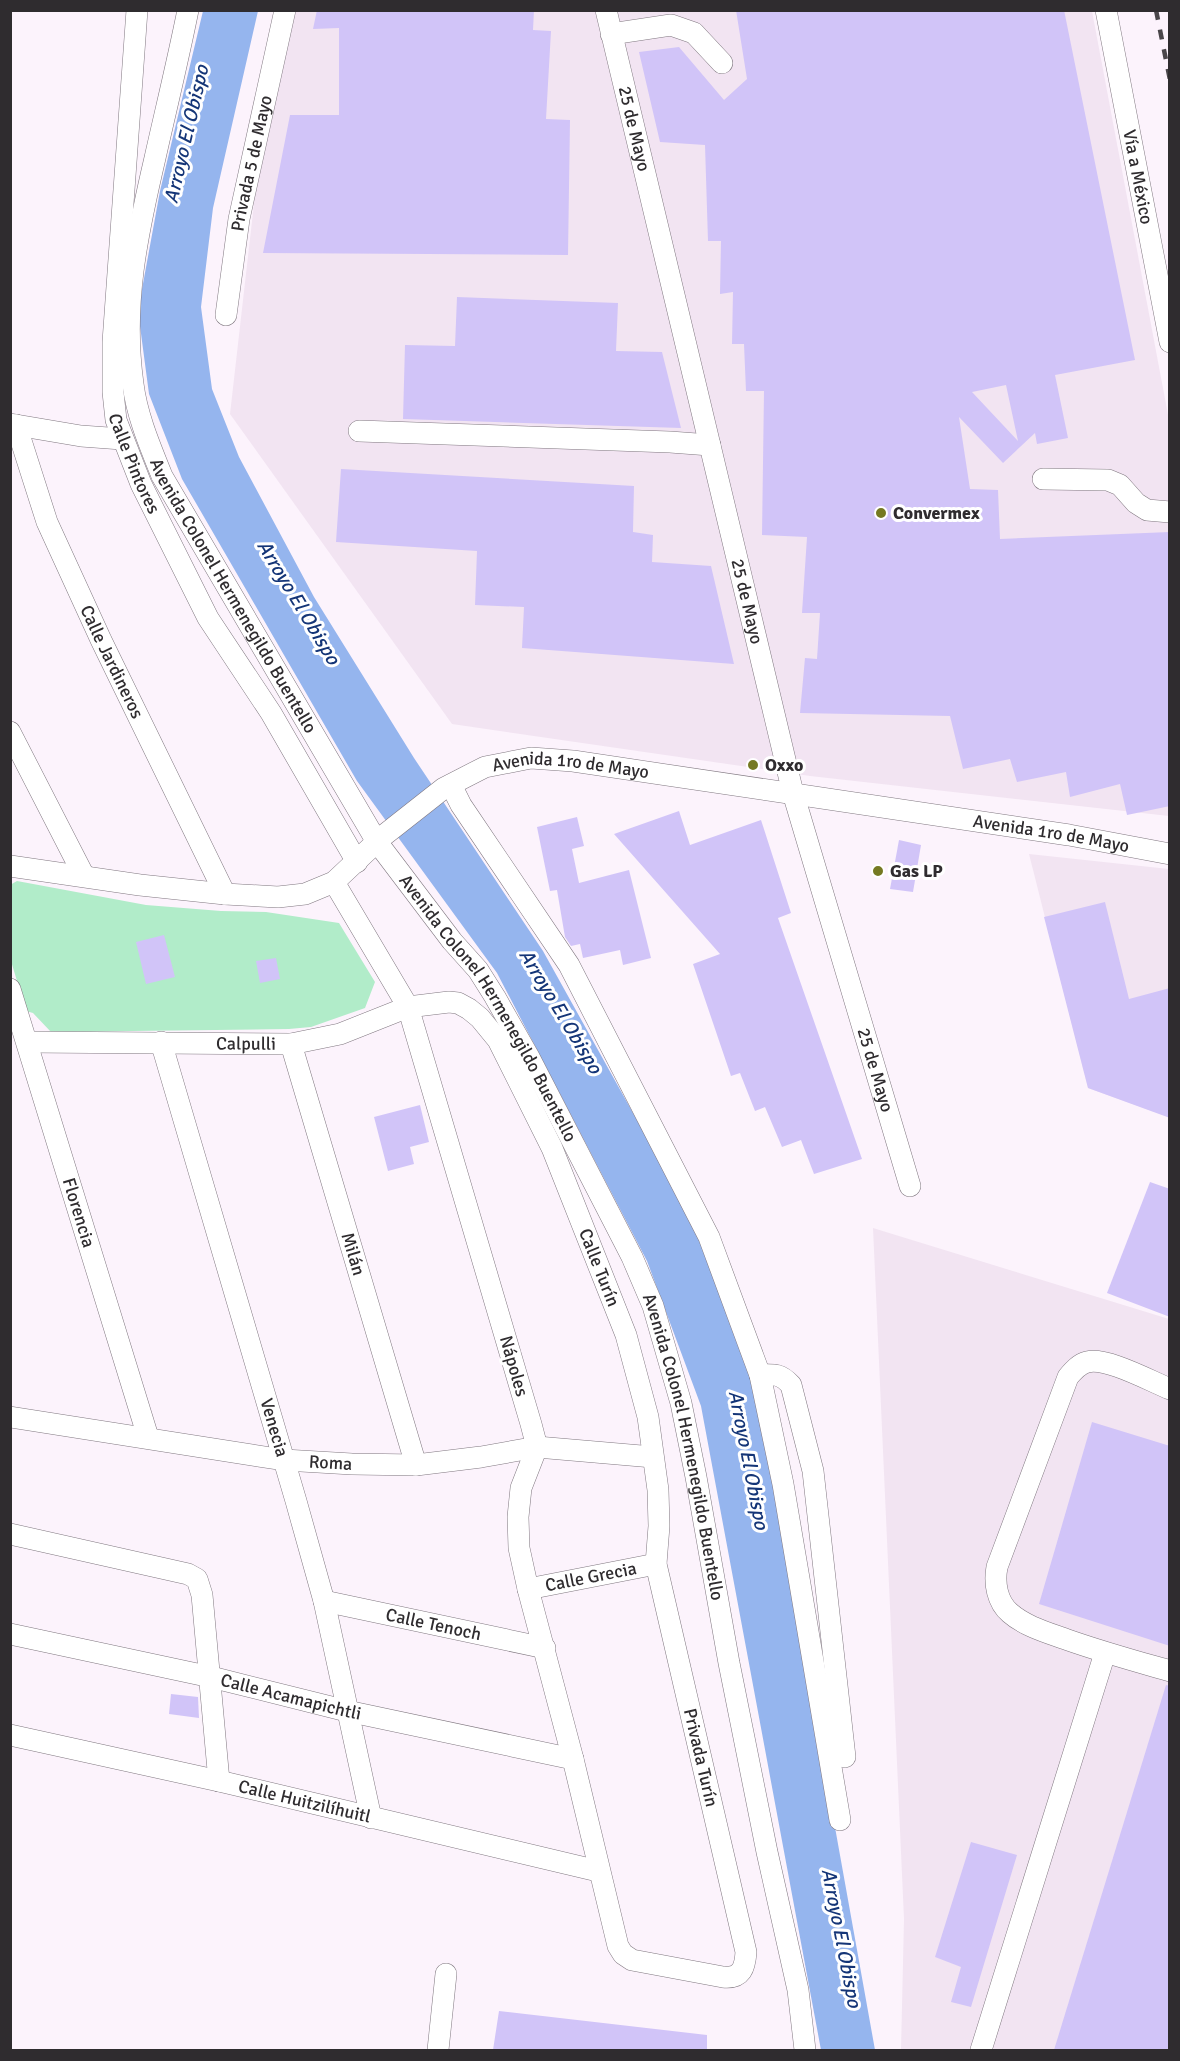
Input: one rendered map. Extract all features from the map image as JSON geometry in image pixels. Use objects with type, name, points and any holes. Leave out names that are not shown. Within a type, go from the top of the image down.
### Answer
[{"type":"street","name":"Calle Pintores","points":[[137,10],[113,342],[113,392],[116,420],[141,484],[208,618],[271,713],[357,862]]},
{"type":"street","name":"Avenida Colonel Hermenegildo Buentello","points":[[188,10],[140,221],[131,274],[128,314],[133,386],[144,433],[162,476],[380,839],[452,941],[478,970],[495,997],[530,1059],[632,1257],[653,1306],[681,1403],[729,1663],[767,1852],[798,1989],[805,2050]]},
{"type":"street","name":"Privada 5 de Mayo","points":[[226,315],[239,219],[285,10]]},
{"type":"street","name":"25 de Mayo","points":[[606,10],[793,793],[910,1186]]},
{"type":"street","name":"Vía a México","points":[[1106,10],[1170,342]]},
{"type":"street","points":[[611,34],[671,25],[694,33],[722,63]]},
{"type":"street","points":[[13,424],[81,436],[122,439]]},
{"type":"street","name":"Calle Jardineros","points":[[13,424],[47,522],[101,640],[225,894]]},
{"type":"street","points":[[359,430],[710,445]]},
{"type":"street","points":[[1043,479],[1108,480],[1120,485],[1136,503],[1147,510],[1170,512]]},
{"type":"street","points":[[10,732],[84,876]]},
{"type":"street","name":"Avenida 1ro de Mayo","points":[[10,866],[140,885],[225,894],[278,897],[305,894],[334,882],[380,839],[447,786],[485,767],[531,758],[793,793],[1070,835],[1170,854]]},
{"type":"street","points":[[447,786],[569,965],[709,1237],[760,1375],[783,1484],[840,1820]]},
{"type":"street","name":"Nápoles","points":[[334,882],[408,1007],[537,1447]]},
{"type":"street","name":"Florencia","points":[[10,988],[15,1020],[28,1041],[148,1437]]},
{"type":"street","name":"Calpulli","points":[[28,1041],[291,1044],[339,1034],[408,1007],[438,1002],[458,1003]]},
{"type":"street","name":"Calle Turín","points":[[458,1003],[480,1018],[498,1040],[552,1148],[626,1335],[648,1417],[658,1490],[656,1564]]},
{"type":"street","name":"Venecia","points":[[161,1042],[324,1601],[371,1818]]},
{"type":"street","name":"Milán","points":[[291,1044],[416,1465]]},
{"type":"street","points":[[1170,1389],[1094,1361],[1084,1362],[1076,1368],[1068,1377],[997,1567],[995,1580],[999,1598],[1008,1612],[1024,1623],[1105,1653],[1170,1671]]},
{"type":"street","points":[[760,1375],[776,1374],[784,1377],[791,1385],[813,1471],[845,1757]]},
{"type":"street","name":"Roma","points":[[10,1416],[284,1460],[416,1465],[537,1447],[653,1457]]},
{"type":"street","points":[[537,1447],[521,1488],[518,1517],[519,1548],[573,1759],[598,1871]]},
{"type":"street","points":[[10,1534],[188,1574],[197,1579],[202,1594],[219,1781]]},
{"type":"street","name":"Calle Grecia","points":[[528,1589],[656,1564]]},
{"type":"street","name":"Privada Turín","points":[[598,1871],[620,1950],[632,1960],[731,1978],[742,1972],[746,1952],[656,1564]]},
{"type":"street","name":"Calle Tenoch","points":[[324,1601],[545,1648]]},
{"type":"street","name":"Calle Acamapichtli","points":[[10,1634],[211,1677],[347,1711],[573,1759]]},
{"type":"street","points":[[981,2050],[1105,1653]]},
{"type":"street","name":"Calle Huitzilíhuitl","points":[[10,1736],[219,1781],[598,1871]]},
{"type":"street","points":[[438,2050],[446,1974]]},
{"type":"shaded area","points":[[276,11],[1092,11],[1169,420],[1169,816],[810,776],[452,724],[230,414]]},
{"type":"shaded area","points":[[1029,854],[1169,869],[1169,1117],[1088,1088]]},
{"type":"shaded area","points":[[873,1228],[1169,1319],[1169,2050],[901,2050],[904,1919]]},
{"type":"green space","points":[[17,881],[146,905],[266,912],[339,923],[375,982],[365,1008],[311,1027],[51,1032],[33,1013],[26,1011],[11,961],[10,885]]},
{"type":"water","name":"Arroyo El Obispo","points":[[203,11],[258,11],[213,208],[201,307],[212,389],[239,457],[314,597],[414,758],[543,951],[702,1237],[757,1393],[875,2050],[821,2050],[701,1406],[647,1261],[497,973],[357,781],[182,479],[149,394],[138,311],[160,191]]},
{"type":"building","points":[[317,10],[534,10],[533,30],[551,31],[546,119],[570,120],[568,255],[263,253],[290,115],[339,115],[339,28],[313,29]]},
{"type":"building","points":[[736,10],[1064,10],[1135,360],[1055,375],[1068,438],[1037,444],[1035,433],[1003,463],[959,417],[970,489],[998,490],[1000,539],[1170,532],[1170,806],[1127,815],[1120,784],[1070,797],[1066,772],[1017,782],[1010,759],[963,769],[950,716],[800,713],[805,658],[817,659],[820,613],[802,613],[807,537],[762,535],[764,391],[746,391],[744,344],[732,344],[733,292],[720,294],[721,241],[708,241],[705,145],[660,142],[639,52],[679,47],[724,100],[747,79]],"holes":[[[1006,385],[1018,441],[972,392]]]},
{"type":"building","points":[[457,297],[618,303],[616,351],[662,352],[681,428],[403,419],[405,345],[455,346]]},
{"type":"building","points":[[341,469],[634,486],[633,532],[653,535],[652,562],[711,566],[734,664],[522,648],[524,607],[475,605],[477,551],[336,542]]},
{"type":"building","points":[[679,811],[690,845],[761,820],[791,913],[778,918],[862,1159],[814,1174],[801,1140],[782,1147],[765,1107],[755,1111],[740,1073],[731,1076],[693,964],[720,954],[614,834]]},
{"type":"building","points":[[577,817],[584,846],[572,849],[579,883],[629,870],[651,958],[623,965],[620,950],[583,958],[580,944],[571,946],[565,937],[557,890],[550,891],[537,827]]},
{"type":"building","points":[[899,840],[921,845],[913,892],[890,889]]},
{"type":"building","points":[[1105,902],[1129,999],[1170,988],[1170,1118],[1088,1088],[1044,917]]},
{"type":"building","points":[[164,935],[175,977],[146,984],[136,942]]},
{"type":"building","points":[[276,958],[280,979],[260,983],[256,961]]},
{"type":"building","points":[[420,1105],[429,1142],[410,1147],[414,1164],[388,1171],[374,1117]]},
{"type":"building","points":[[1150,1182],[1170,1189],[1170,1317],[1107,1293]]},
{"type":"building","points":[[1092,1422],[1170,1446],[1170,1646],[1039,1604]]},
{"type":"building","points":[[1166,1685],[1170,1686],[1170,2050],[1054,2050]]},
{"type":"building","points":[[171,1694],[198,1697],[199,1718],[169,1714]]},
{"type":"building","points":[[971,1842],[1017,1855],[971,2007],[951,2002],[961,1967],[935,1957]]},
{"type":"building","points":[[499,2011],[707,2035],[707,2050],[493,2050]]},
{"type":"railway","points":[[1156,10],[1170,80]]},
{"type":"place","name":"Convermex","points":[[881,513]]},
{"type":"place","name":"Oxxo","points":[[753,765]]},
{"type":"place","name":"Gas LP","points":[[878,871]]}]
